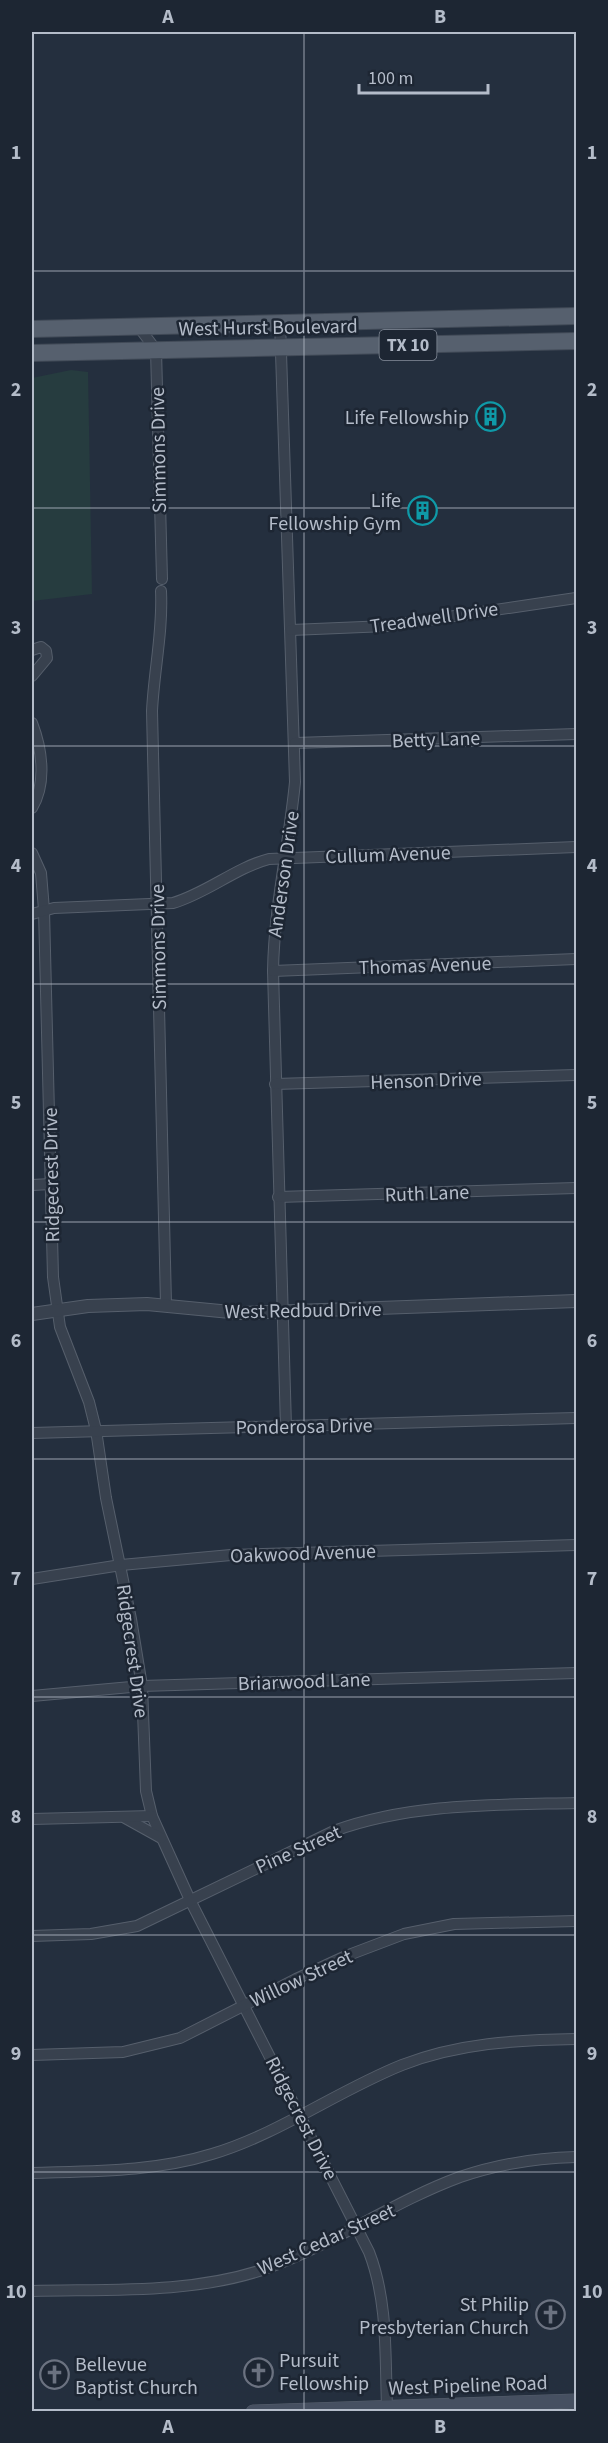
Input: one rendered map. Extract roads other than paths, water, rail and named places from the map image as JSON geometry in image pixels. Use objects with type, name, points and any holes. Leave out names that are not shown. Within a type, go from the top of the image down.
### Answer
[{"type":"main road","name":"West Hurst Boulevard","points":[[32,329],[576,316]]},
{"type":"main road","name":"West Hurst Boulevard","points":[[32,353],[576,341]]},
{"type":"main road","name":"West Pipeline Road","points":[[253,2412],[576,2401]]},
{"type":"street","name":"Anderson Drive","points":[[280,322],[295,743],[295,782],[286,858],[274,927],[273,971],[286,1427]]},
{"type":"street","points":[[138,326],[156,351]]},
{"type":"street","name":"Simmons Drive","points":[[156,351],[162,620],[153,681],[152,711],[166,1304]]},
{"type":"street","name":"Treadwell Drive","points":[[291,630],[387,626],[576,598]]},
{"type":"street","points":[[32,650],[41,647],[46,651],[47,658],[32,676]]},
{"type":"street","points":[[32,723],[39,746],[41,779],[38,798],[32,808]]},
{"type":"street","name":"Betty Lane","points":[[295,743],[576,734]]},
{"type":"street","name":"Cullum Avenue","points":[[32,914],[44,910],[157,905],[187,899],[258,862],[286,858],[576,847]]},
{"type":"street","name":"Ridgecrest Drive","points":[[32,854],[41,873],[44,910],[53,1277],[57,1311],[60,1327],[89,1402],[96,1430],[106,1498],[121,1565],[142,1686],[147,1791],[152,1816],[190,1900],[369,2252],[380,2287],[387,2407]]},
{"type":"street","name":"Thomas Avenue","points":[[273,971],[576,959]]},
{"type":"street","name":"Henson Drive","points":[[275,1084],[576,1075]]},
{"type":"street","points":[[32,1185],[51,1184]]},
{"type":"street","name":"Ruth Lane","points":[[278,1197],[576,1188]]},
{"type":"street","name":"West Redbud Drive","points":[[32,1314],[88,1306],[166,1304],[210,1312],[576,1301]]},
{"type":"street","name":"Ponderosa Drive","points":[[32,1433],[576,1418]]},
{"type":"street","name":"Oakwood Avenue","points":[[32,1579],[121,1565],[231,1555],[576,1545]]},
{"type":"street","name":"Briarwood Lane","points":[[32,1696],[142,1686],[576,1672]]},
{"type":"street","name":"Pine Street","points":[[32,1936],[114,1932],[137,1926],[334,1831],[364,1820],[419,1810],[576,1803]]},
{"type":"street","points":[[32,1819],[152,1816]]},
{"type":"street","points":[[122,1817],[160,1838]]},
{"type":"street","name":"Willow Street","points":[[32,2055],[105,2053],[148,2048],[180,2038],[346,1956],[404,1934],[454,1924],[576,1921]]},
{"type":"street","points":[[32,2173],[124,2170],[178,2163],[230,2148],[399,2066],[435,2054],[502,2042],[576,2039]]},
{"type":"street","name":"West Cedar Street","points":[[32,2291],[174,2287],[223,2281],[280,2263],[458,2178],[510,2164],[576,2157]]},
{"type":"place","name":"Life Fellowship","points":[[490,417]]},
{"type":"place","name":"Life Fellowship Gym","points":[[422,511]]},
{"type":"place","name":"St Philip Presbyterian Church","points":[[550,2315]]},
{"type":"place","name":"Pursuit Fellowship","points":[[258,2372]]},
{"type":"place","name":"Bellevue Baptist Church","points":[[54,2375]]}]
